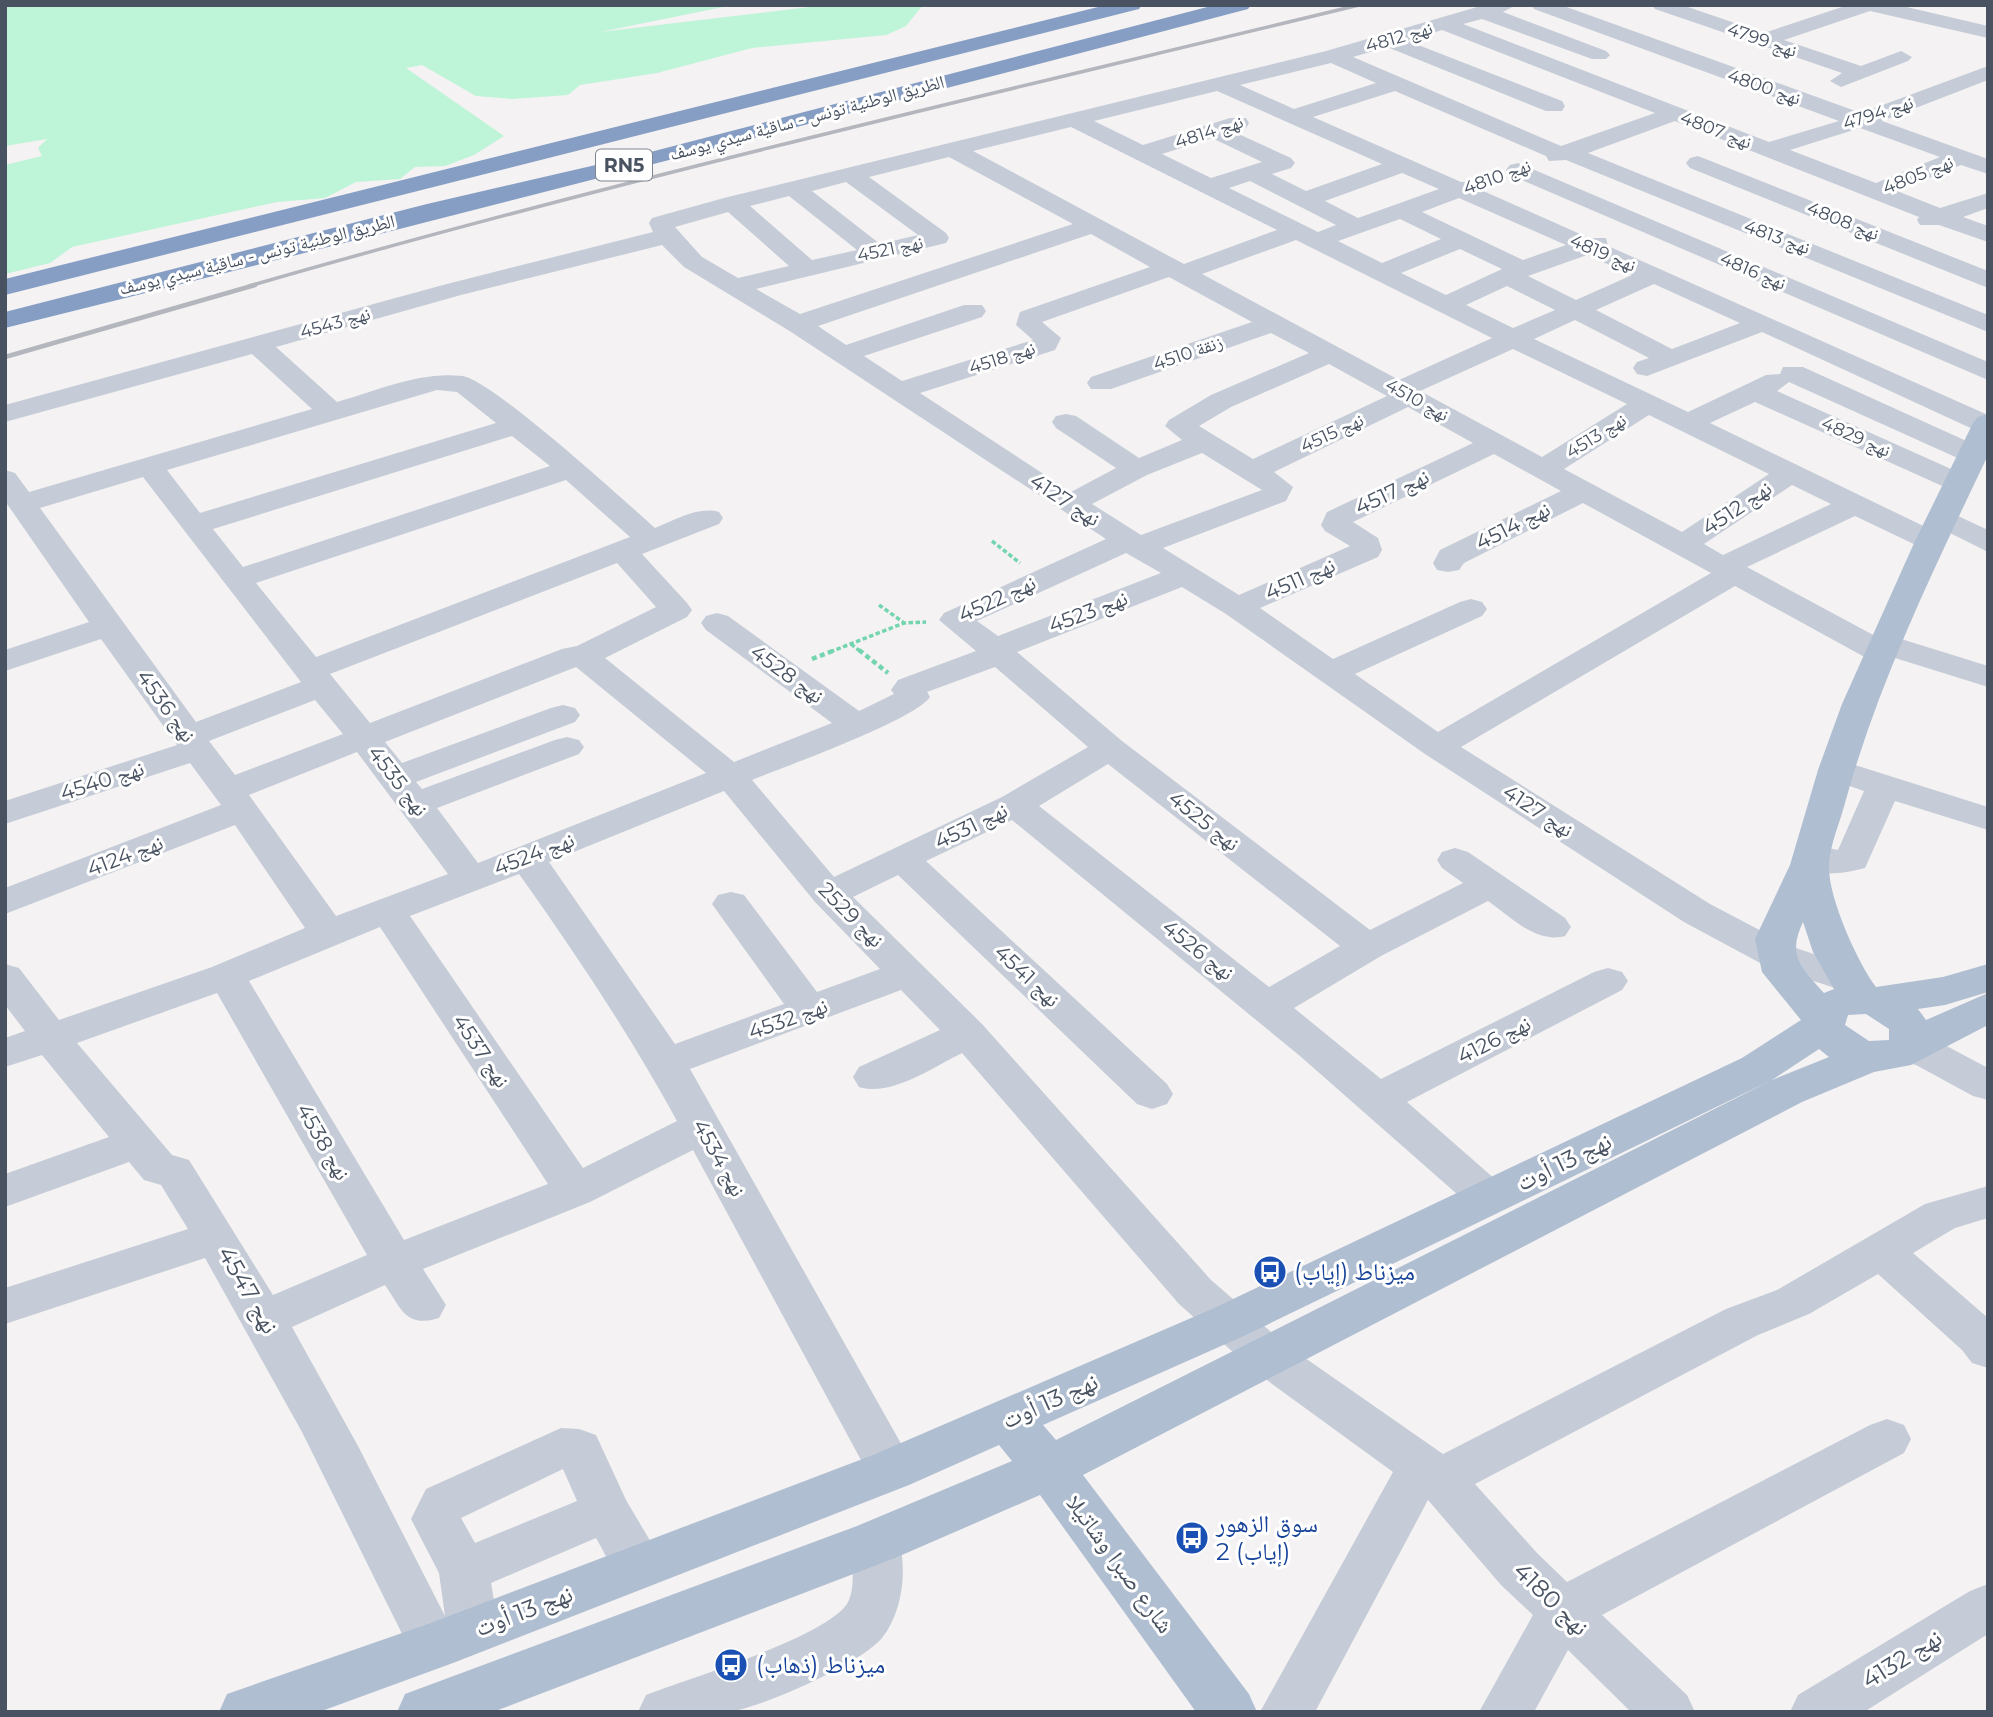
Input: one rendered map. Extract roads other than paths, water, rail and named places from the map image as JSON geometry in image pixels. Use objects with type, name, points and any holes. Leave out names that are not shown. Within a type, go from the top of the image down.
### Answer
[{"type":"highway","name":"الطريق الوطنية تونس - ساقية سيدي يوسف","points":[[5,287],[1132,5]]},
{"type":"highway","name":"الطريق الوطنية تونس - ساقية سيدي يوسف","points":[[5,320],[404,218],[643,161],[1241,5]]},
{"type":"main road","points":[[1810,861],[1825,938],[1846,1005],[1840,1045],[1895,1051],[1913,1035],[1907,1021],[1892,1009],[1846,1005],[1794,989],[1776,955],[1775,939],[1810,861],[1836,771],[1884,649],[1976,446]]},
{"type":"main road","points":[[1846,1005],[1928,995],[1988,978]]},
{"type":"main road","name":"نهج 13 أوت","points":[[247,1712],[454,1638],[891,1470],[1008,1420],[1229,1322],[1757,1069],[1846,1005]]},
{"type":"main road","name":"نهج 13 أوت","points":[[425,1712],[876,1542],[1049,1468],[1787,1091],[1895,1051],[1988,1007]]},
{"type":"main road","name":"شارع صبرا وشاتيلا","points":[[1008,1420],[1049,1468],[1229,1712]]},
{"type":"street","name":"نهج 4812","points":[[1333,56],[1506,5]]},
{"type":"street","name":"نهج 4800","points":[[1541,5],[1988,167]]},
{"type":"street","name":"نهج 4799","points":[[1662,5],[1863,73]]},
{"type":"street","points":[[1699,18],[1734,5]]},
{"type":"street","points":[[1762,40],[1870,5],[1983,24]]},
{"type":"street","points":[[1912,5],[1983,24]]},
{"type":"street","points":[[1483,12],[1599,55]]},
{"type":"street","name":"نهج 4807","points":[[1444,24],[1608,90],[1988,235]]},
{"type":"street","points":[[1388,40],[1554,106]]},
{"type":"street","points":[[1558,69],[1639,42]]},
{"type":"street","points":[[667,236],[661,223],[732,203],[1333,56]]},
{"type":"street","name":"نهج 4813","points":[[1333,56],[1498,127],[1814,251],[1988,324]]},
{"type":"street","points":[[1798,98],[1902,57]]},
{"type":"street","points":[[1670,71],[1693,62]]},
{"type":"street","name":"نهج 4794","points":[[1767,150],[1861,121],[1988,72]]},
{"type":"street","points":[[1498,127],[1554,106],[1647,79]]},
{"type":"street","name":"نهج 4814","points":[[1142,153],[1395,83]]},
{"type":"street","name":"نهج 4819","points":[[1219,84],[1830,354],[1976,446]]},
{"type":"street","name":"نهج 4810","points":[[1309,235],[1358,227],[1404,212],[1674,114]]},
{"type":"street","points":[[1075,120],[1514,340],[1858,503],[1937,530],[1988,543]]},
{"type":"street","points":[[1214,131],[1283,163]]},
{"type":"street","points":[[1822,131],[1857,144]]},
{"type":"street","points":[[1644,184],[1698,163],[1739,139]]},
{"type":"street","points":[[1211,186],[1348,142]]},
{"type":"street","name":"نهج 4510","points":[[952,149],[1728,570],[1884,649],[1988,677]]},
{"type":"street","points":[[1893,157],[1928,170]]},
{"type":"street","name":"نهج 4805","points":[[1875,192],[1961,157]]},
{"type":"street","name":"نهج 4808","points":[[1698,163],[1988,279]]},
{"type":"street","points":[[1306,200],[1401,165]]},
{"type":"street","points":[[1731,220],[1813,169]]},
{"type":"street","name":"نهج 4816","points":[[1518,170],[1988,372]]},
{"type":"street","points":[[1252,173],[1358,227]]},
{"type":"street","name":"نهج 4521","points":[[736,286],[923,242],[937,236],[850,174]]},
{"type":"street","points":[[793,188],[875,252]]},
{"type":"street","points":[[1746,268],[1882,236],[1988,201]]},
{"type":"street","points":[[732,203],[806,268]]},
{"type":"street","points":[[1446,304],[1515,273],[1588,247],[1692,204]]},
{"type":"street","points":[[1404,212],[1460,240],[1576,309],[1670,358]]},
{"type":"street","points":[[797,324],[1092,226]]},
{"type":"street","name":"نهج 4518","points":[[897,391],[1046,344],[1048,338],[1029,325],[1030,318],[1178,270],[1309,235]]},
{"type":"street","name":"نهج 4127","points":[[667,236],[694,262],[797,324],[1182,576],[1237,607],[1437,747],[1697,913],[1776,955]]},
{"type":"street","name":"نهج 4543","points":[[5,414],[452,290],[667,236]]},
{"type":"street","points":[[1382,272],[1460,240]]},
{"type":"street","points":[[923,242],[962,269]]},
{"type":"street","name":"نهج 4515","points":[[1266,479],[1405,393],[1576,309],[1653,275]]},
{"type":"street","points":[[842,355],[973,311]]},
{"type":"street","name":"زنقة 4510","points":[[1101,383],[1274,323]]},
{"type":"street","points":[[1610,385],[1670,358],[1763,323]]},
{"type":"street","points":[[258,345],[332,413]]},
{"type":"street","points":[[1266,479],[1206,441],[1181,429],[1180,423],[1221,401],[1331,354]]},
{"type":"street","points":[[1690,422],[1830,354]]},
{"type":"street","points":[[1793,373],[1976,446]]},
{"type":"street","points":[[12,493],[151,468],[436,382],[452,381],[464,384],[571,469],[637,546],[676,610],[583,656],[574,656],[365,740]]},
{"type":"street","name":"نهج 4829","points":[[1754,391],[1976,446]]},
{"type":"street","name":"نهج 4513","points":[[1543,470],[1649,403]]},
{"type":"street","points":[[1066,422],[1137,469]]},
{"type":"street","points":[[193,525],[517,426]]},
{"type":"street","points":[[1070,504],[1137,469],[1206,441]]},
{"type":"street","name":"نهج 4517","points":[[1364,552],[1369,548],[1367,544],[1336,525],[1338,518],[1495,443]]},
{"type":"street","name":"نهج 4535","points":[[151,468],[193,525],[407,790],[471,878]]},
{"type":"street","points":[[238,579],[571,469]]},
{"type":"street","name":"نهج 4512","points":[[1683,545],[1792,472]]},
{"type":"street","name":"نهج 4522","points":[[955,620],[1040,579],[1276,495],[1266,479]]},
{"type":"street","name":"نهج 4514","points":[[1448,563],[1451,557],[1583,491]]},
{"type":"street","name":"نهج 4536","points":[[12,493],[193,743],[237,799],[328,933]]},
{"type":"street","points":[[1437,747],[1728,570],[1858,503]]},
{"type":"street","name":"نهج 4540","points":[[5,813],[193,743],[317,677],[708,518]]},
{"type":"street","name":"نهج 4511","points":[[1237,607],[1364,552]]},
{"type":"street","name":"نهج 4523","points":[[996,651],[1182,576]]},
{"type":"street","points":[[1330,673],[1471,609]]},
{"type":"street","name":"نهج 4525","points":[[955,620],[996,651],[1110,748],[1367,947]]},
{"type":"street","name":"نهج 4528","points":[[717,623],[857,725]]},
{"type":"street","points":[[5,661],[108,626]]},
{"type":"street","name":"نهج 4524","points":[[5,1053],[226,976],[328,933],[527,858],[857,725],[909,700],[913,697],[908,688],[996,651]]},
{"type":"street","name":"نهج 2529","points":[[583,656],[729,775],[828,894],[968,1034],[1176,1272],[1269,1357]]},
{"type":"street","points":[[407,790],[565,731]]},
{"type":"street","name":"نهج 4124","points":[[5,902],[365,740]]},
{"type":"street","name":"نهج 4531","points":[[828,894],[1015,805],[1110,748]]},
{"type":"street","points":[[1836,771],[1988,818]]},
{"type":"street","points":[[1810,861],[1828,863],[1852,860],[1884,786]]},
{"type":"street","name":"نهج 4526","points":[[1015,805],[1268,1005],[1379,1098],[1489,1198]]},
{"type":"street","name":"نهج 4534","points":[[527,858],[596,955],[666,1063],[891,1470]]},
{"type":"street","name":"نهج 4541","points":[[902,859],[1152,1094]]},
{"type":"street","points":[[1455,860],[1552,927]]},
{"type":"street","points":[[1268,1005],[1367,947],[1489,885]]},
{"type":"street","points":[[731,904],[810,1011]]},
{"type":"street","name":"نهج 4537","points":[[388,911],[575,1191]]},
{"type":"street","name":"نهج 4532","points":[[666,1063],[909,973]]},
{"type":"street","name":"نهج 4538","points":[[226,976],[394,1262],[423,1305]]},
{"type":"street","name":"نهج 4547","points":[[5,977],[51,1038],[159,1169],[174,1171],[265,1318],[365,1506],[454,1638]]},
{"type":"street","name":"نهج 4126","points":[[1379,1098],[1608,981]]},
{"type":"street","points":[[874,1077],[968,1034]]},
{"type":"street","points":[[1895,1051],[1927,1053],[1987,1084]]},
{"type":"street","points":[[265,1318],[394,1262],[575,1191],[702,1127]]},
{"type":"street","points":[[5,1191],[139,1142]]},
{"type":"street","points":[[1287,1712],[1431,1472],[1742,1322],[1793,1302],[1940,1216],[1988,1202]]},
{"type":"street","points":[[5,1306],[216,1237]]},
{"type":"street","points":[[1882,1251],[1978,1337],[1988,1350]]},
{"type":"street","name":"نهج 4180","points":[[1269,1357],[1431,1472],[1494,1543],[1668,1712]]},
{"type":"street","points":[[1506,1712],[1563,1610],[1887,1439]]},
{"type":"street","points":[[454,1638],[464,1571],[436,1519],[443,1504],[561,1448],[579,1449],[606,1511],[640,1566]]},
{"type":"street","points":[[464,1571],[606,1511]]},
{"type":"street","points":[[664,1712],[806,1659],[852,1636],[873,1609],[876,1542]]},
{"type":"street","name":"نهج 4132","points":[[1816,1712],[1988,1607]]},
{"type":"railway","points":[[249,286],[664,174],[1359,5]]},
{"type":"railway","points":[[5,357],[255,285]]},
{"type":"place","name":"ميزناط (إياب)","points":[[1270,1272]]},
{"type":"place","name":"سوق الزهور 2 (إياب)","points":[[1192,1538]]},
{"type":"place","name":"ميزناط (ذهاب)","points":[[731,1665]]}]
